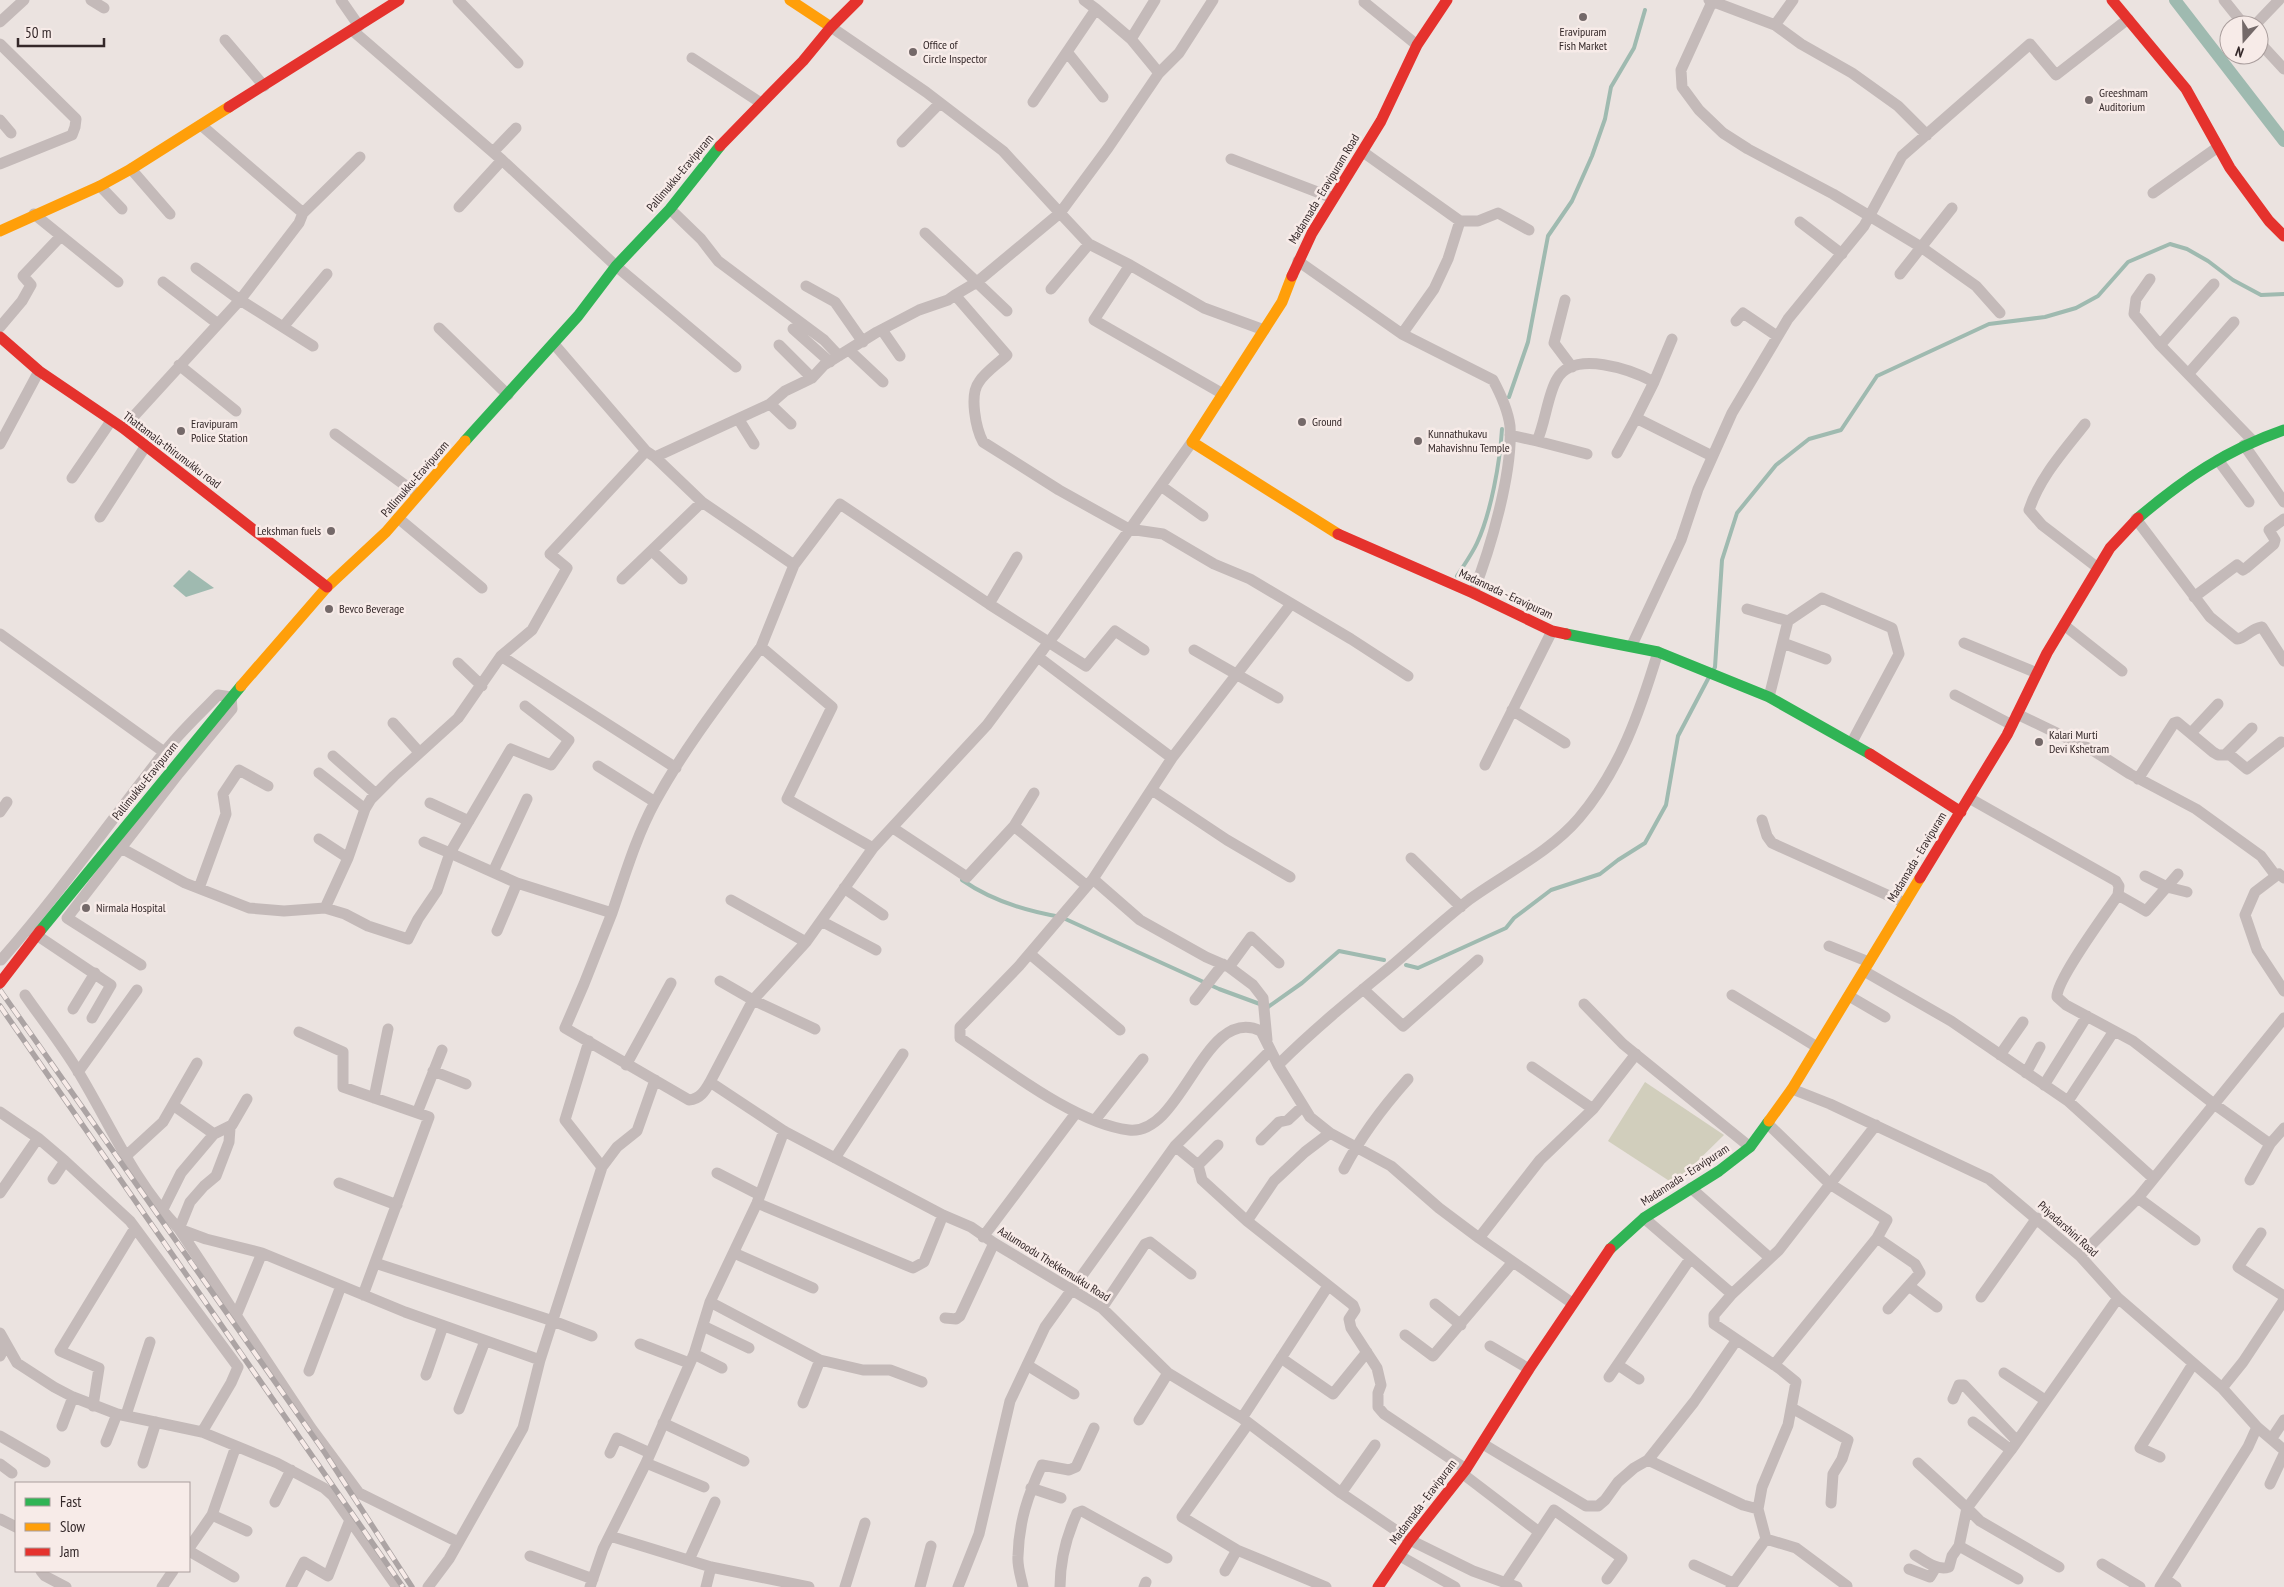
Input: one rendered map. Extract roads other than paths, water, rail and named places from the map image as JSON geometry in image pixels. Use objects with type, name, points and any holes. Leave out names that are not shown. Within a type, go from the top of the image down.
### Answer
[{"type":"main road","points":[[0,231],[131,170],[399,0]]},
{"type":"main road","points":[[790,0],[831,27]]},
{"type":"main road","name":"Pallimukku-Eravipuram","points":[[0,983],[117,845],[231,698],[328,587],[386,532],[416,494],[554,344],[616,266],[670,209],[731,134],[803,61],[831,27],[858,0]]},
{"type":"main road","name":"Madannada - Eravipuram Road","points":[[1192,442],[1282,302],[1298,261],[1333,198],[1381,121],[1417,45],[1447,0]]},
{"type":"main road","points":[[2112,0],[2186,89],[2230,168],[2263,214],[2284,236]]},
{"type":"main road","name":"Thattamala-thirumukku road","points":[[0,337],[39,370],[123,428],[145,447],[328,587]]},
{"type":"main road","points":[[1961,812],[2012,725],[2037,673],[2064,625],[2110,548],[2136,519],[2165,495],[2218,460],[2249,443],[2284,430]]},
{"type":"main road","name":"Madannada - Eravipuram","points":[[1192,442],[1335,533],[1473,593],[1552,631],[1632,645],[1658,652],[1769,697],[1852,742],[1961,812],[1792,1089],[1750,1147],[1719,1171],[1644,1218],[1607,1251],[1529,1369],[1465,1472],[1410,1540],[1378,1587]]},
{"type":"street","points":[[0,22],[24,0]]},
{"type":"street","points":[[91,0],[104,8]]},
{"type":"street","points":[[341,0],[355,28],[502,160],[616,266],[736,367]]},
{"type":"street","points":[[458,0],[518,63]]},
{"type":"street","points":[[1084,0],[1131,39],[1159,73]]},
{"type":"street","points":[[1131,39],[1155,0]]},
{"type":"street","points":[[325,908],[348,858],[365,809],[376,794],[419,752],[458,718],[501,656],[532,630],[568,568],[550,554],[650,454],[739,420],[770,404],[785,391],[812,378],[839,356],[882,330],[912,314],[948,300],[977,282],[1060,213],[1108,148],[1159,73],[1179,52],[1213,0]]},
{"type":"street","points":[[1775,25],[1793,0]]},
{"type":"street","points":[[2224,0],[2236,15]]},
{"type":"street","points":[[2265,15],[2279,0]]},
{"type":"street","points":[[1927,135],[1898,106],[1852,73],[1801,44],[1775,25],[1711,1],[1681,70],[1682,87],[1692,103],[1723,133],[1777,165],[1848,203],[1869,218],[1920,247],[1976,286],[2000,313]]},
{"type":"street","points":[[1364,2],[1417,45]]},
{"type":"street","points":[[1033,102],[1096,9]]},
{"type":"street","points":[[1632,645],[1681,540],[1687,518],[1712,456],[1732,414],[1788,319],[1869,218],[1902,156],[2030,44],[2056,76],[2128,19]]},
{"type":"street","points":[[831,27],[940,103],[1003,150],[1089,244],[1130,265],[1204,308],[1264,330]]},
{"type":"street","points":[[225,40],[264,86]]},
{"type":"street","points":[[0,44],[76,119],[72,135],[0,164]]},
{"type":"street","points":[[1067,52],[1103,97]]},
{"type":"street","points":[[2269,53],[2284,69]]},
{"type":"street","points":[[692,58],[761,103]]},
{"type":"street","points":[[902,142],[940,103]]},
{"type":"street","points":[[0,120],[11,133]]},
{"type":"street","points":[[201,125],[303,213]]},
{"type":"street","points":[[493,152],[516,128]]},
{"type":"street","points":[[2153,193],[2218,147]]},
{"type":"street","points":[[1363,152],[1460,221],[1478,221],[1498,213],[1529,230]]},
{"type":"street","points":[[123,428],[240,300],[299,223],[303,213],[360,157]]},
{"type":"street","points":[[1231,159],[1333,198]]},
{"type":"street","points":[[459,208],[502,160]]},
{"type":"street","points":[[131,170],[170,214]]},
{"type":"street","points":[[100,186],[122,209]]},
{"type":"street","points":[[1900,274],[1952,208]]},
{"type":"street","points":[[670,209],[701,239],[718,261],[824,340],[839,356]]},
{"type":"street","points":[[34,214],[118,282]]},
{"type":"street","points":[[1402,334],[1434,289],[1448,259],[1460,221]]},
{"type":"street","points":[[1800,222],[1842,254]]},
{"type":"street","points":[[924,233],[1007,311]]},
{"type":"street","points":[[0,327],[22,301],[31,285],[23,276],[61,236]]},
{"type":"street","points":[[1050,288],[1089,244]]},
{"type":"street","points":[[1298,261],[1402,334],[1494,380],[1510,425],[1510,435],[1503,489],[1494,531],[1473,593]]},
{"type":"street","points":[[1130,265],[1094,320],[1223,394]]},
{"type":"street","points":[[196,268],[240,300],[313,346]]},
{"type":"street","points":[[283,327],[327,274]]},
{"type":"street","points":[[2150,279],[2136,300],[2133,309],[2134,314],[2160,345],[2189,373],[2249,443],[2284,502]]},
{"type":"street","points":[[163,282],[218,324]]},
{"type":"street","points":[[2160,345],[2214,284]]},
{"type":"street","points":[[806,286],[835,302],[863,342]]},
{"type":"street","points":[[955,295],[1007,355],[978,382],[974,401],[976,431],[983,442],[1059,490],[1130,529],[1163,534],[1214,564],[1250,578],[1408,676]]},
{"type":"street","points":[[1565,300],[1554,343],[1572,367]]},
{"type":"street","points":[[1736,321],[1743,313],[1777,336]]},
{"type":"street","points":[[2189,373],[2234,322]]},
{"type":"street","points":[[440,328],[508,395]]},
{"type":"street","points":[[793,329],[883,382]]},
{"type":"street","points":[[882,330],[900,356]]},
{"type":"street","points":[[1617,452],[1654,382],[1672,338]]},
{"type":"street","points":[[554,344],[650,454],[702,502],[794,565]]},
{"type":"street","points":[[779,345],[812,378]]},
{"type":"street","points":[[1537,442],[1557,378],[1565,370],[1572,367],[1600,364],[1611,365],[1654,382]]},
{"type":"street","points":[[179,365],[236,411]]},
{"type":"street","points":[[0,444],[39,370]]},
{"type":"street","points":[[770,404],[790,424]]},
{"type":"street","points":[[1636,418],[1712,456]]},
{"type":"street","points":[[739,420],[754,444]]},
{"type":"street","points":[[72,478],[111,421]]},
{"type":"street","points":[[2085,424],[2045,475],[2034,494],[2029,510],[2042,524],[2098,568]]},
{"type":"street","points":[[335,434],[416,494]]},
{"type":"street","points":[[1510,435],[1587,454]]},
{"type":"street","points":[[1144,650],[1115,631],[1086,666],[989,604],[840,504],[794,565],[761,647],[708,719],[655,802],[637,839],[612,913],[565,1028],[689,1100],[695,1100],[700,1096],[710,1082],[753,1000],[806,942],[873,848],[987,725],[1040,654],[1055,634],[1124,540],[1192,442]]},
{"type":"street","points":[[100,517],[145,447]]},
{"type":"street","points":[[2218,460],[2249,502]]},
{"type":"street","points":[[1161,486],[1203,516]]},
{"type":"street","points":[[622,578],[702,502]]},
{"type":"street","points":[[398,518],[482,588]]},
{"type":"street","points":[[2136,519],[2210,617],[2237,639],[2242,638],[2252,629],[2262,627],[2284,661]]},
{"type":"street","points":[[2194,596],[2237,566],[2243,570],[2246,568],[2274,544],[2275,540],[2269,530],[2284,520]]},
{"type":"street","points":[[652,551],[682,580]]},
{"type":"street","points":[[989,604],[1017,557]]},
{"type":"street","points":[[1769,697],[1788,621],[1822,598],[1892,628],[1899,654],[1852,742]]},
{"type":"street","points":[[1291,604],[1239,675],[1172,758],[1090,882],[1030,954],[960,1027],[958,1034],[960,1038],[1076,1113],[1130,1130],[1151,1127],[1168,1111],[1206,1052],[1234,1029],[1241,1027],[1255,1028],[1261,1032],[1302,1107],[1310,1117],[1330,1133],[1391,1166],[1439,1208],[1478,1238],[1572,1303]]},
{"type":"street","points":[[1747,609],[1788,621]]},
{"type":"street","points":[[2064,625],[2122,671]]},
{"type":"street","points":[[1485,765],[1552,631]]},
{"type":"street","points":[[0,634],[164,752]]},
{"type":"street","points":[[1783,642],[1826,659]]},
{"type":"street","points":[[1964,643],[2037,673]]},
{"type":"street","points":[[761,647],[832,707],[787,800],[873,848]]},
{"type":"street","points":[[1194,650],[1278,698]]},
{"type":"street","points":[[1278,1065],[1307,1036],[1460,907],[1550,844],[1579,819],[1606,782],[1628,736],[1640,710],[1658,652]]},
{"type":"street","points":[[1040,654],[1172,758]]},
{"type":"street","points":[[501,656],[676,768]]},
{"type":"street","points":[[458,663],[482,686]]},
{"type":"street","points":[[0,959],[28,930],[105,832],[164,752],[218,695],[231,698]]},
{"type":"street","points":[[1955,695],[2012,725]]},
{"type":"street","points":[[2191,733],[2218,704]]},
{"type":"street","points":[[141,965],[67,918],[117,845],[158,869],[249,908],[284,911],[325,908],[345,914],[368,926],[408,939],[418,919],[437,891],[450,853],[511,749],[550,764],[569,740],[525,706]]},
{"type":"street","points":[[1512,710],[1565,743]]},
{"type":"street","points":[[2017,714],[2094,751],[2138,779],[2196,809],[2262,856],[2281,875],[2255,892],[2246,915],[2257,950],[2284,992]]},
{"type":"street","points":[[2138,779],[2177,722],[2218,755],[2230,755],[2247,769],[2281,742]]},
{"type":"street","points":[[393,723],[419,752]]},
{"type":"street","points":[[2226,754],[2252,728]]},
{"type":"street","points":[[333,756],[376,794]]},
{"type":"street","points":[[598,766],[655,802]]},
{"type":"street","points":[[199,888],[209,865],[226,814],[223,794],[239,770],[268,786]]},
{"type":"street","points":[[320,774],[365,809]]},
{"type":"street","points":[[1152,790],[1227,840],[1290,877]]},
{"type":"street","points":[[892,828],[968,877],[1014,826],[1034,794]]},
{"type":"street","points":[[1969,798],[2108,875],[2119,886],[2118,895],[2067,971],[2056,993],[2060,1000],[2133,1041],[2214,1104],[2270,1144]]},
{"type":"street","points":[[493,872],[527,799]]},
{"type":"street","points":[[0,812],[7,802]]},
{"type":"street","points":[[430,803],[469,821]]},
{"type":"street","points":[[1762,820],[1767,836],[1772,843],[1905,903]]},
{"type":"street","points":[[1014,826],[1140,920],[1206,958],[1226,965],[1253,985],[1263,998],[1269,1046]]},
{"type":"street","points":[[319,838],[348,858]]},
{"type":"street","points":[[424,842],[517,883],[612,913]]},
{"type":"street","points":[[1411,858],[1460,907]]},
{"type":"street","points":[[2118,895],[2146,911],[2178,874]]},
{"type":"street","points":[[2145,876],[2167,887],[2188,892]]},
{"type":"street","points":[[497,931],[517,883]]},
{"type":"street","points":[[844,888],[883,915]]},
{"type":"street","points":[[731,900],[806,942]]},
{"type":"street","points":[[821,921],[876,950]]},
{"type":"street","points":[[28,930],[52,948],[95,973],[111,985],[92,1018]]},
{"type":"street","points":[[1195,1000],[1251,937],[1279,963]]},
{"type":"street","points":[[1829,946],[1951,1021],[2068,1101],[2153,1178]]},
{"type":"street","points":[[1030,954],[1120,1030]]},
{"type":"street","points":[[1363,989],[1403,1026],[1478,960]]},
{"type":"street","points":[[72,1008],[95,973]]},
{"type":"street","points":[[720,981],[753,1000],[815,1029]]},
{"type":"street","points":[[626,1065],[671,982]]},
{"type":"street","points":[[78,1072],[137,990]]},
{"type":"street","points":[[24,995],[78,1072],[133,1171],[162,1211],[179,1229],[311,1428],[359,1493],[458,1542]]},
{"type":"street","points":[[1732,995],[1817,1047]]},
{"type":"street","points":[[1849,996],[1885,1017]]},
{"type":"street","points":[[1584,1004],[1623,1044],[1750,1147]]},
{"type":"street","points":[[2044,1085],[2088,1016]]},
{"type":"street","points":[[2080,1256],[2138,1198],[2284,1018]]},
{"type":"street","points":[[2000,1055],[2022,1022]]},
{"type":"street","points":[[374,1098],[388,1030]]},
{"type":"street","points":[[2068,1101],[2114,1031]]},
{"type":"street","points":[[299,1032],[343,1052],[343,1087],[429,1117],[363,1295]]},
{"type":"street","points":[[589,1041],[565,1120],[602,1167]]},
{"type":"street","points":[[958,1587],[979,1534],[1010,1400],[1045,1327],[1175,1146],[1269,1046]]},
{"type":"street","points":[[2026,1073],[2040,1047]]},
{"type":"street","points":[[417,1113],[442,1050]]},
{"type":"street","points":[[835,1158],[903,1054]]},
{"type":"street","points":[[1478,1238],[1540,1160],[1593,1108],[1636,1054]]},
{"type":"street","points":[[1095,1120],[1143,1059]]},
{"type":"street","points":[[126,1156],[163,1122],[197,1063]]},
{"type":"street","points":[[1532,1067],[1593,1108]]},
{"type":"street","points":[[433,1071],[466,1084]]},
{"type":"street","points":[[1344,1169],[1356,1147],[1384,1106],[1408,1079]]},
{"type":"street","points":[[428,1587],[438,1577],[523,1428],[540,1360],[602,1167],[617,1147],[637,1131],[655,1080]]},
{"type":"street","name":"Aalumoodu Thekkemukku Road","points":[[710,1082],[784,1131],[943,1215],[971,1227],[994,1244],[1102,1308],[1168,1373],[1245,1421],[1341,1493],[1410,1540],[1473,1570],[1518,1587]]},
{"type":"street","name":"Priyadarshini Road","points":[[1792,1089],[1830,1104],[1988,1179],[2080,1256],[2118,1298],[2222,1388],[2256,1426],[2284,1450]]},
{"type":"street","points":[[179,1229],[190,1202],[216,1176],[229,1142],[230,1128],[247,1099]]},
{"type":"street","points":[[172,1105],[214,1134]]},
{"type":"street","points":[[1261,1140],[1279,1122],[1288,1120],[1302,1107]]},
{"type":"street","points":[[0,1112],[38,1138],[65,1161],[135,1228],[238,1367],[231,1383],[202,1432]]},
{"type":"street","points":[[984,1237],[1076,1113]]},
{"type":"street","points":[[1767,1123],[1830,1184],[1886,1220],[1877,1238],[1774,1365]]},
{"type":"street","points":[[1766,1539],[1758,1509],[1762,1487],[1785,1434],[1796,1382],[1714,1324],[1714,1315],[1732,1294],[1794,1233],[1876,1126]]},
{"type":"street","points":[[162,1211],[181,1173],[214,1134],[230,1128]]},
{"type":"street","points":[[2250,1180],[2270,1144],[2284,1128]]},
{"type":"street","points":[[530,1556],[591,1583],[610,1536],[648,1458],[692,1359],[710,1302],[758,1199],[784,1131]]},
{"type":"street","points":[[1247,1221],[1274,1181],[1305,1152],[1330,1133]]},
{"type":"street","points":[[0,1193],[38,1138]]},
{"type":"street","points":[[1198,1165],[1218,1145]]},
{"type":"street","points":[[1175,1146],[1198,1165],[1202,1180],[1247,1221],[1353,1305],[1355,1310],[1349,1319],[1350,1328],[1378,1368],[1382,1385],[1378,1393],[1378,1407],[1384,1414],[1465,1472],[1538,1532]]},
{"type":"street","points":[[53,1179],[65,1161]]},
{"type":"street","points":[[717,1173],[758,1199],[913,1268],[924,1262],[943,1215]]},
{"type":"street","points":[[339,1183],[397,1206]]},
{"type":"street","points":[[1691,1188],[1770,1258]]},
{"type":"street","points":[[2138,1198],[2195,1240]]},
{"type":"street","points":[[1644,1218],[1732,1294]]},
{"type":"street","points":[[1981,1297],[2036,1218]]},
{"type":"street","points":[[93,1406],[99,1368],[60,1351],[135,1228]]},
{"type":"street","points":[[179,1229],[206,1239],[262,1253],[443,1326],[540,1360]]},
{"type":"street","points":[[2261,1233],[2238,1267],[2284,1296]]},
{"type":"street","points":[[1877,1238],[1915,1264],[1920,1273],[1888,1309]]},
{"type":"street","points":[[1102,1308],[1145,1244],[1150,1242],[1191,1274]]},
{"type":"street","points":[[945,1318],[956,1319],[960,1316],[994,1244]]},
{"type":"street","points":[[236,1316],[262,1253]]},
{"type":"street","points":[[734,1253],[813,1288]]},
{"type":"street","points":[[1609,1377],[1690,1259]]},
{"type":"street","points":[[375,1262],[553,1321],[592,1336]]},
{"type":"street","points":[[1406,1335],[1433,1356],[1512,1263]]},
{"type":"street","points":[[309,1371],[340,1286]]},
{"type":"street","points":[[1326,1587],[1237,1550],[1182,1517],[1245,1421],[1281,1358],[1328,1286]]},
{"type":"street","points":[[1909,1286],[1937,1307]]},
{"type":"street","points":[[1915,1555],[1936,1567],[1943,1569],[1949,1567],[1952,1556],[1959,1546],[1967,1508],[2118,1298]]},
{"type":"street","points":[[2222,1388],[2243,1362],[2284,1300]]},
{"type":"street","points":[[710,1302],[820,1360],[863,1370],[890,1370],[922,1382]]},
{"type":"street","points":[[1435,1304],[1461,1325]]},
{"type":"street","points":[[426,1375],[443,1326]]},
{"type":"street","points":[[703,1326],[749,1348]]},
{"type":"street","points":[[0,1333],[17,1363],[54,1388],[93,1406],[202,1432],[291,1470],[324,1488],[333,1496],[397,1587]]},
{"type":"street","points":[[459,1409],[485,1340]]},
{"type":"street","points":[[1483,1444],[1586,1506],[1598,1506],[1606,1500],[1618,1482],[1634,1468],[1648,1460],[1694,1402],[1736,1341]]},
{"type":"street","points":[[106,1442],[122,1414],[150,1342]]},
{"type":"street","points":[[0,1356],[6,1344]]},
{"type":"street","points":[[640,1344],[722,1368]]},
{"type":"street","points":[[1490,1346],[1529,1369]]},
{"type":"street","points":[[1281,1358],[1333,1394],[1367,1352]]},
{"type":"street","points":[[803,1403],[820,1360]]},
{"type":"street","points":[[1027,1364],[1074,1394]]},
{"type":"street","points":[[2160,1457],[2140,1448],[2193,1364]]},
{"type":"street","points":[[1618,1365],[1639,1380]]},
{"type":"street","points":[[1139,1420],[1168,1373]]},
{"type":"street","points":[[2004,1374],[2045,1400]]},
{"type":"street","points":[[1953,1399],[1959,1386],[1964,1384],[2014,1445]]},
{"type":"street","points":[[62,1426],[73,1397]]},
{"type":"street","points":[[1792,1408],[1848,1440],[1842,1459],[1834,1474],[1831,1503]]},
{"type":"street","points":[[2272,1438],[2284,1420]]},
{"type":"street","points":[[143,1463],[156,1422]]},
{"type":"street","points":[[1973,1422],[2014,1445]]},
{"type":"street","points":[[663,1423],[744,1461]]},
{"type":"street","points":[[2176,1587],[2162,1583],[2248,1447],[2256,1426]]},
{"type":"street","points":[[1023,1587],[1017,1557],[1024,1505],[1031,1488],[1042,1464],[1070,1470],[1076,1467],[1094,1428]]},
{"type":"street","points":[[0,1436],[45,1462]]},
{"type":"street","points":[[610,1453],[617,1438],[648,1458],[704,1487]]},
{"type":"street","points":[[190,1548],[212,1515],[236,1446]]},
{"type":"street","points":[[1341,1493],[1375,1446]]},
{"type":"street","points":[[2270,1484],[2284,1454]]},
{"type":"street","points":[[1648,1460],[1743,1505],[1758,1509]]},
{"type":"street","points":[[1918,1463],[1980,1521],[2059,1567]]},
{"type":"street","points":[[0,1464],[12,1473]]},
{"type":"street","points":[[275,1502],[291,1470]]},
{"type":"street","points":[[1031,1488],[1061,1498]]},
{"type":"street","points":[[689,1560],[715,1502]]},
{"type":"street","points":[[1506,1582],[1554,1510],[1622,1558],[1607,1580]]},
{"type":"street","points":[[1060,1587],[1068,1536],[1077,1513],[1082,1511],[1168,1558]]},
{"type":"street","points":[[212,1515],[247,1531]]},
{"type":"street","points":[[0,1519],[15,1526]]},
{"type":"street","points":[[291,1587],[304,1562],[328,1576],[350,1520]]},
{"type":"street","points":[[845,1587],[865,1523]]},
{"type":"street","points":[[610,1536],[712,1567],[791,1585],[809,1587]]},
{"type":"street","points":[[1694,1565],[1732,1585],[1766,1539]]},
{"type":"street","points":[[1766,1539],[1796,1548],[1847,1586]]},
{"type":"street","points":[[920,1587],[931,1546]]},
{"type":"street","points":[[1959,1546],[2018,1579]]},
{"type":"street","points":[[1226,1571],[1237,1550]]},
{"type":"street","points":[[190,1551],[234,1577]]},
{"type":"street","points":[[1400,1556],[1455,1587]]},
{"type":"street","points":[[2102,1564],[2140,1587]]},
{"type":"street","points":[[706,1587],[712,1567]]},
{"type":"street","points":[[1909,1569],[1930,1578],[1936,1567]]},
{"type":"street","points":[[42,1572],[51,1584],[66,1587]]},
{"type":"street","points":[[162,1587],[172,1572]]},
{"type":"waterway","points":[[2175,0],[2284,141]]},
{"type":"waterway","points":[[1509,397],[1528,342],[1548,236],[1572,201],[1592,156],[1605,119],[1611,87],[1634,48],[1645,10]]},
{"type":"waterway","points":[[1713,671],[1715,667],[1722,560],[1737,513],[1776,465],[1809,439],[1841,430],[1877,376],[1989,324],[2045,317],[2076,308],[2098,296],[2128,262],[2170,244],[2187,249],[2208,261],[2233,280],[2261,295],[2284,294]]},
{"type":"waterway","points":[[1457,576],[1475,547],[1487,517],[1497,472],[1502,429]]},
{"type":"waterway","points":[[1406,965],[1418,968],[1506,928],[1514,918],[1551,890],[1600,874],[1645,843],[1666,805],[1678,736],[1709,677]]},
{"type":"waterway","points":[[962,880],[985,894],[1009,904],[1061,917],[1219,989],[1268,1007],[1302,983],[1339,951],[1384,960]]},
{"type":"railway","points":[[0,990],[325,1453],[412,1587]]},
{"type":"railway","points":[[0,1006],[403,1587]]},
{"type":"place","name":"Eravipuram Fish Market","points":[[1583,17]]},
{"type":"place","name":"Office of Circle Inspector","points":[[913,52]]},
{"type":"place","name":"Greeshmam Auditorium","points":[[2089,100]]},
{"type":"place","name":"Ground","points":[[1302,422]]},
{"type":"place","name":"Eravipuram Police Station","points":[[181,431]]},
{"type":"place","name":"Kunnathukavu Mahavishnu Temple","points":[[1418,441]]},
{"type":"place","name":"Lekshman fuels","points":[[331,531]]},
{"type":"place","name":"Bevco Beverage","points":[[329,609]]},
{"type":"place","name":"Kalari Murti Devi Kshetram","points":[[2039,742]]},
{"type":"place","name":"Nirmala Hospital","points":[[86,908]]}]
